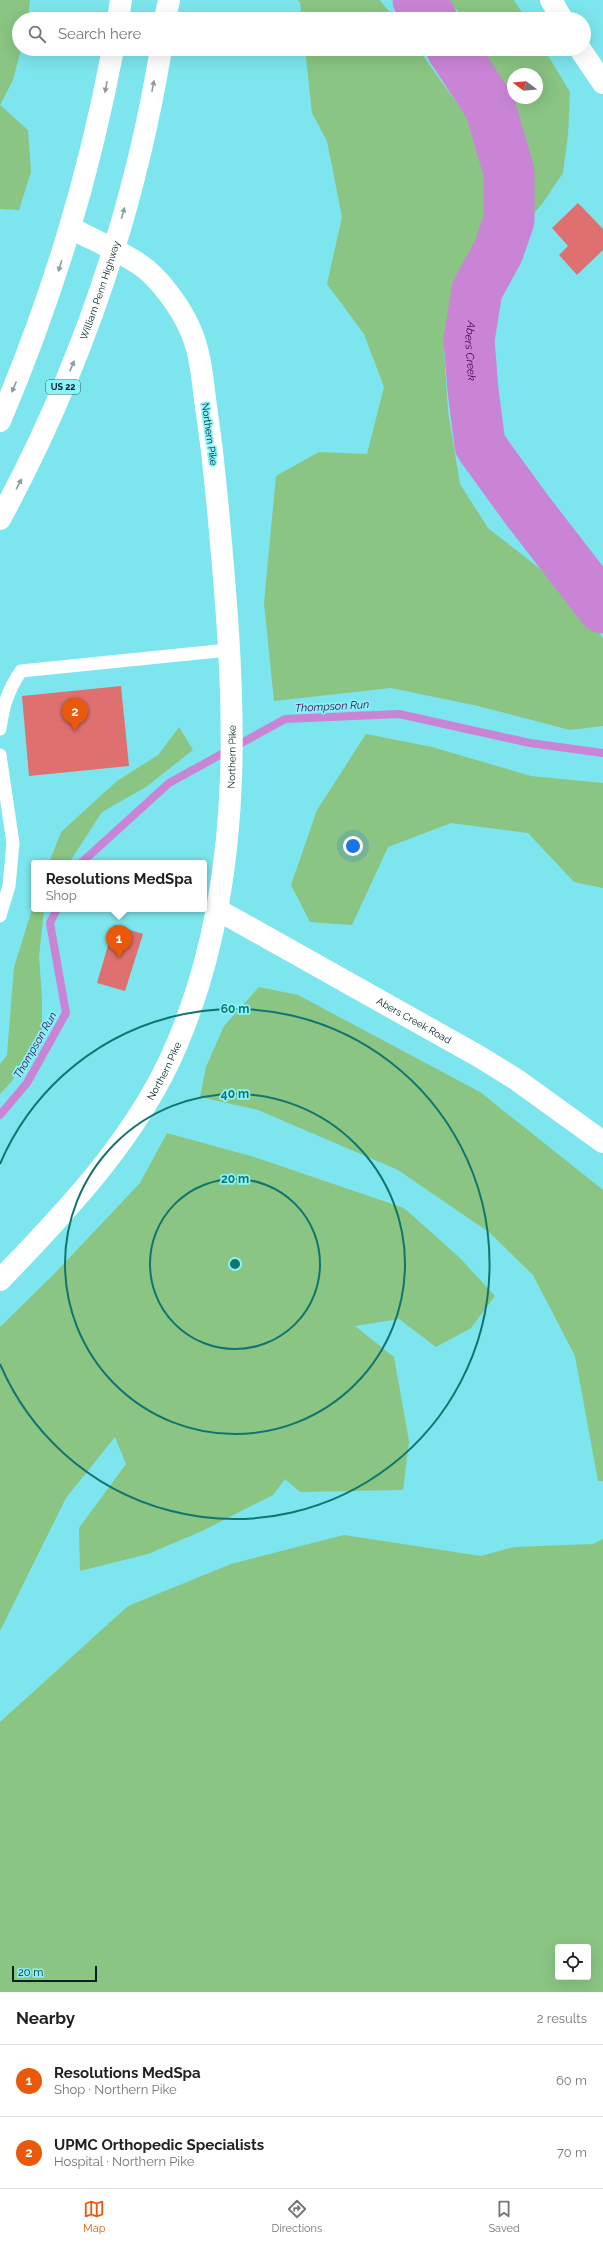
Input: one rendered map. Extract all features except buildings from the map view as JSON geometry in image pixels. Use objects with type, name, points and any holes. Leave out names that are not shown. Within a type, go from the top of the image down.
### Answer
[{"type":"main road","points":[[119,12],[121,0]]},
{"type":"main road","points":[[167,12],[169,0]]},
{"type":"main road","points":[[551,0],[558,12]]},
{"type":"main road","points":[[0,421],[41,319],[71,228],[100,117],[112,56]]},
{"type":"main road","name":"William Penn Highway","points":[[0,519],[21,480],[59,397],[100,291],[113,250],[147,119],[160,56]]},
{"type":"main road","points":[[585,56],[603,83]]},
{"type":"main road","name":"Northern Pike","points":[[0,1280],[59,1219],[107,1160],[158,1083],[189,1014],[208,952],[218,910],[229,837],[232,727],[228,650],[214,460],[197,346],[181,312],[151,274],[141,265],[71,228]]},
{"type":"main road","name":"Abers Creek Road","points":[[218,910],[480,1057],[517,1080],[603,1142]]},
{"type":"lane","points":[[0,729],[2,707],[10,687],[21,671],[228,650]]},
{"type":"lane","points":[[0,755],[13,843],[8,886],[0,916]]},
{"type":"green space","points":[[0,0],[30,0],[29,12],[12,12],[12,56],[19,56],[13,80],[0,105]]},
{"type":"green space","points":[[297,0],[380,0],[389,12],[301,12],[300,2]]},
{"type":"green space","points":[[448,0],[514,0],[522,12],[459,12]]},
{"type":"green space","points":[[306,56],[423,56],[479,134],[490,194],[486,238],[466,296],[444,351],[448,411],[460,484],[488,528],[567,590],[603,638],[603,726],[570,730],[478,706],[391,688],[274,701],[264,603],[276,476],[319,452],[367,454],[384,387],[364,334],[327,284],[342,217],[327,141],[312,113]]},
{"type":"green space","points":[[487,56],[548,56],[570,92],[568,135],[563,173],[542,204],[524,225],[523,172],[508,104],[543,104],[543,68],[507,68],[507,100],[504,87]]},
{"type":"green space","points":[[0,105],[28,130],[31,172],[19,210],[0,209]]},
{"type":"green space","points":[[179,727],[193,750],[146,787],[102,812],[71,860],[50,860],[61,832],[117,781],[158,755]]},
{"type":"green space","points":[[366,734],[432,747],[531,776],[603,783],[603,888],[574,882],[528,833],[451,823],[388,847],[352,925],[310,922],[291,885],[317,810]]},
{"type":"green space","points":[[31,912],[44,912],[39,957],[42,998],[42,1030],[12,1081],[0,1094],[0,1064],[7,1055],[14,967]]},
{"type":"green space","points":[[259,987],[298,995],[480,1092],[603,1190],[603,1481],[598,1481],[575,1356],[533,1275],[490,1233],[398,1170],[258,1110],[200,1097],[206,1067],[224,1026]]},
{"type":"green space","points":[[167,1133],[254,1157],[404,1208],[460,1258],[495,1296],[471,1328],[436,1347],[399,1319],[355,1326],[394,1357],[409,1441],[403,1490],[300,1492],[285,1479],[273,1495],[202,1531],[148,1554],[80,1571],[79,1528],[126,1464],[115,1437],[66,1498],[0,1631],[0,1327],[54,1274],[140,1183]]},
{"type":"green space","points":[[344,1535],[481,1556],[514,1547],[593,1544],[603,1539],[603,1992],[0,1992],[0,1722],[128,1606],[231,1564]]},
{"type":"waterway","name":"Abers Creek","points":[[418,0],[427,12]]},
{"type":"waterway","name":"Abers Creek","points":[[457,56],[490,107],[509,172],[509,220],[498,252],[477,290],[469,340],[473,390],[480,445],[527,510],[603,608]]},
{"type":"waterway","name":"Thompson Run","points":[[84,860],[169,783],[285,719],[399,714],[530,743],[603,753]]},
{"type":"waterway","name":"Thompson Run","points":[[0,1115],[27,1083],[66,1013],[50,923],[56,912]]},
{"type":"place","name":"UPMC Orthopedic Specialists","points":[[75,731]]},
{"type":"place","name":"Resolutions MedSpa","points":[[119,958]]}]
